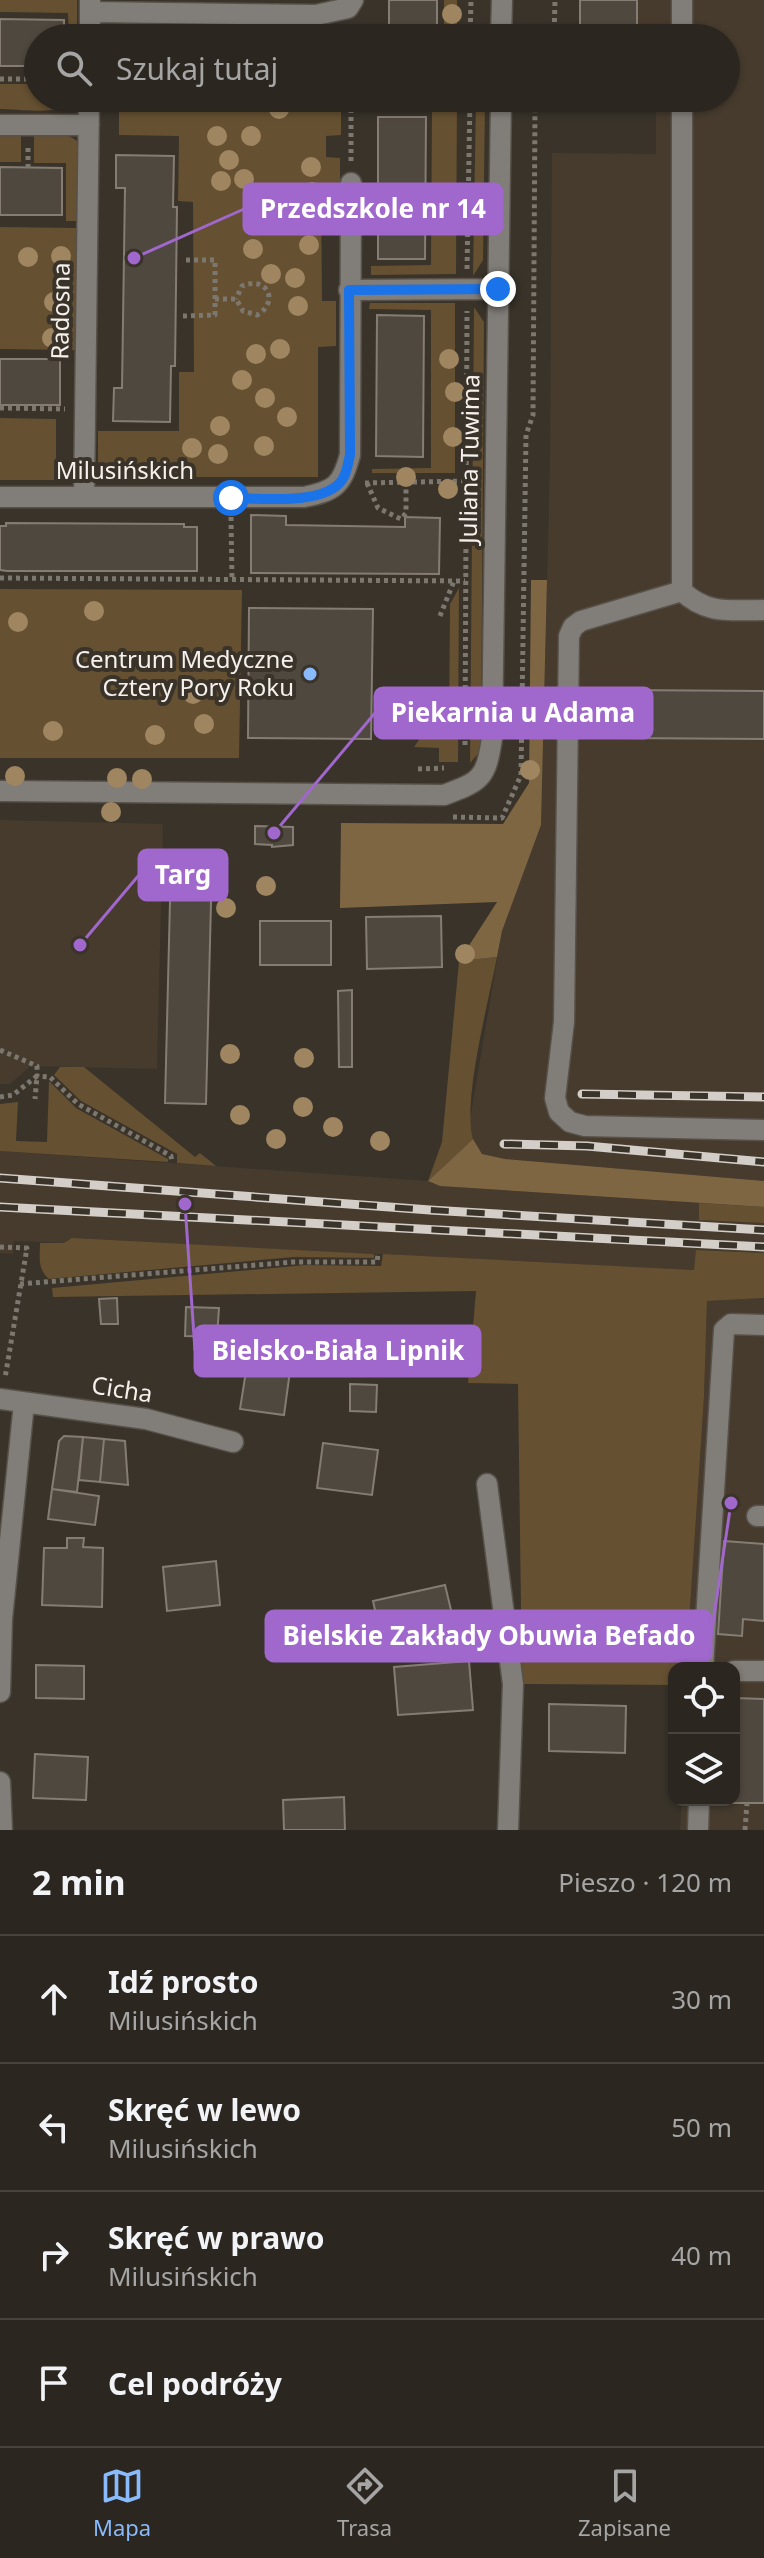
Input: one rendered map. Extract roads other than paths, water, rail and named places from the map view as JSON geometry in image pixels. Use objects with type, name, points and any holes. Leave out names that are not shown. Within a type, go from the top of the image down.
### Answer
[{"type":"street","points":[[90,6],[316,15],[348,8],[353,0]]},
{"type":"street","points":[[501,24],[502,0]]},
{"type":"street","points":[[682,0],[682,24]]},
{"type":"street","name":"Radosna","points":[[84,497],[89,112]]},
{"type":"street","name":"Juliana Tuwima","points":[[0,791],[444,795],[473,784],[487,767],[492,738],[501,112]]},
{"type":"street","points":[[682,112],[682,591],[695,604],[710,609],[764,610]]},
{"type":"street","points":[[0,125],[89,125]]},
{"type":"street","points":[[351,183],[349,290],[498,289]]},
{"type":"street","name":"Milusińskich","points":[[0,497],[231,498],[323,494],[340,483],[350,455],[349,290]]},
{"type":"street","points":[[682,591],[581,621],[573,627],[569,636],[564,1022],[555,1098],[559,1112],[570,1122],[585,1126],[764,1130]]},
{"type":"street","points":[[703,1662],[724,1330],[731,1324],[764,1325]]},
{"type":"street","name":"Cicha","points":[[1,1399],[146,1419],[233,1442]]},
{"type":"street","points":[[0,1692],[1,1619],[24,1403]]},
{"type":"street","points":[[487,1484],[513,1684],[508,1830]]},
{"type":"street","points":[[740,1671],[764,1671]]},
{"type":"street","points":[[0,1782],[2,1830]]},
{"type":"street","points":[[698,1830],[699,1806]]},
{"type":"railway","points":[[582,1094],[764,1097]]},
{"type":"railway","points":[[504,1144],[587,1146],[764,1162]]},
{"type":"railway","points":[[0,1178],[430,1210],[764,1230]]},
{"type":"railway","points":[[0,1207],[764,1247]]},
{"type":"place","name":"Przedszkole nr 14","points":[[134,258]]},
{"type":"place","name":"Centrum Medyczne Cztery Pory Roku","points":[[310,674]]},
{"type":"place","name":"Piekarnia u Adama","points":[[274,833]]},
{"type":"place","name":"Targ","points":[[80,945]]},
{"type":"place","name":"Bielsko-Biała Lipnik","points":[[185,1204]]},
{"type":"place","name":"Bielskie Zakłady Obuwia Befado","points":[[731,1503]]}]
